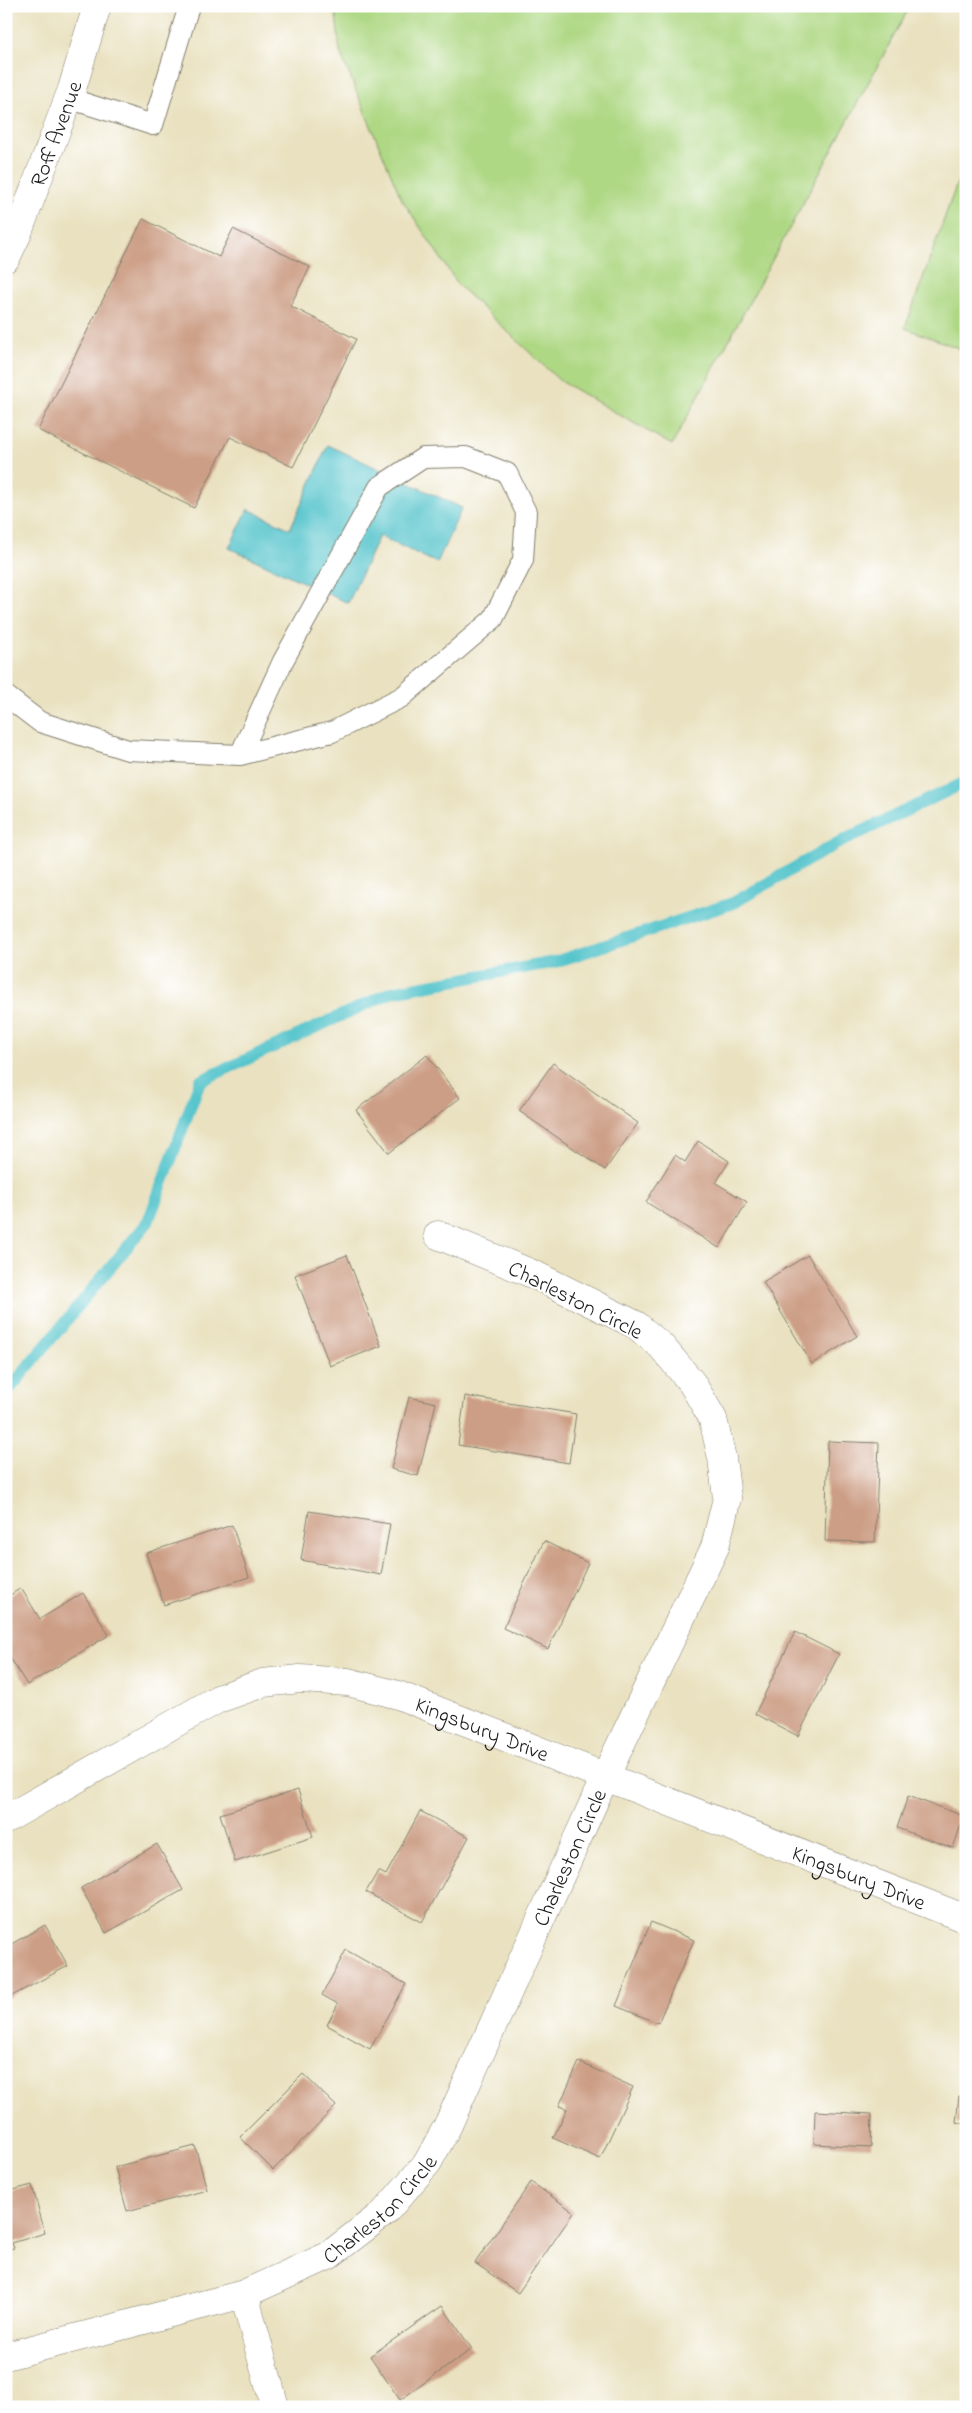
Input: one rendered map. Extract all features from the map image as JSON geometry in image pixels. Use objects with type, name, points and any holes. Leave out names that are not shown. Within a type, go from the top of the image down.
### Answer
[{"type":"street","name":"Roff Avenue","points":[[6,258],[17,235],[68,98],[97,6]]},
{"type":"street","name":"Charleston Circle","points":[[6,2356],[244,2294],[328,2256],[385,2212],[428,2162],[448,2124],[606,1775],[715,1547],[727,1498],[722,1458],[713,1419],[692,1382],[661,1346],[636,1326],[535,1275],[438,1235]]},
{"type":"street","name":"Kingsbury Drive","points":[[6,1819],[218,1699],[263,1683],[300,1679],[348,1682],[398,1695],[606,1775],[966,1919]]},
{"type":"street","points":[[244,2294],[275,2407]]},
{"type":"lane","points":[[68,98],[153,125],[189,6]]},
{"type":"lane","points":[[6,696],[40,722],[128,750],[240,755],[332,732],[402,697],[494,619],[523,560],[526,512],[507,473],[466,457],[422,458],[380,487],[283,661],[240,755]]},
{"type":"green space","points":[[335,6],[910,6],[672,445],[559,380],[459,286],[401,198],[340,52]]},
{"type":"green space","points":[[966,158],[966,351],[905,328]]},
{"type":"water","points":[[328,445],[462,508],[437,563],[379,536],[348,603],[229,548],[248,509],[290,529]]},
{"type":"building","points":[[143,219],[219,257],[233,229],[310,267],[290,306],[356,339],[293,467],[230,437],[194,508],[38,430]]},
{"type":"building","points":[[427,1055],[460,1098],[389,1153],[356,1110]]},
{"type":"building","points":[[553,1063],[638,1123],[605,1170],[519,1111]]},
{"type":"building","points":[[698,1141],[729,1161],[716,1183],[747,1202],[719,1248],[646,1202],[675,1155],[685,1162]]},
{"type":"building","points":[[347,1255],[381,1346],[330,1366],[295,1275]]},
{"type":"building","points":[[808,1255],[857,1336],[812,1364],[763,1282]]},
{"type":"building","points":[[465,1396],[576,1414],[569,1463],[458,1445]]},
{"type":"building","points":[[409,1397],[436,1403],[418,1476],[391,1469]]},
{"type":"building","points":[[828,1441],[879,1443],[875,1542],[825,1541]]},
{"type":"building","points":[[309,1511],[390,1524],[381,1575],[301,1560]]},
{"type":"building","points":[[232,1525],[249,1577],[164,1605],[146,1553]]},
{"type":"building","points":[[544,1541],[588,1563],[548,1649],[503,1628]]},
{"type":"building","points":[[21,1588],[40,1619],[83,1593],[109,1635],[27,1685],[6,1651],[6,1640],[9,1638],[6,1633],[6,1598]]},
{"type":"building","points":[[795,1632],[839,1654],[798,1736],[755,1714]]},
{"type":"building","points":[[298,1790],[313,1837],[235,1862],[220,1814]]},
{"type":"building","points":[[908,1796],[964,1816],[953,1848],[897,1828]]},
{"type":"building","points":[[420,1811],[469,1837],[422,1922],[366,1892],[378,1871],[386,1875]]},
{"type":"building","points":[[157,1844],[183,1890],[106,1933],[81,1888]]},
{"type":"building","points":[[651,1922],[694,1940],[658,2023],[616,2006]]},
{"type":"building","points":[[45,1925],[68,1966],[6,1999],[6,1947]]},
{"type":"building","points":[[346,1950],[406,1984],[370,2049],[327,2025],[338,2004],[322,1995]]},
{"type":"building","points":[[579,2062],[633,2087],[600,2159],[553,2138],[567,2109],[559,2106]]},
{"type":"building","points":[[303,2074],[336,2106],[273,2170],[240,2137]]},
{"type":"building","points":[[959,2096],[966,2097],[966,2124],[956,2122]]},
{"type":"building","points":[[815,2111],[872,2114],[871,2147],[814,2144]]},
{"type":"building","points":[[195,2146],[207,2190],[127,2211],[115,2167]]},
{"type":"building","points":[[531,2182],[574,2212],[518,2293],[475,2263]]},
{"type":"building","points":[[32,2185],[45,2233],[12,2243],[14,2248],[6,2250],[6,2192]]},
{"type":"building","points":[[442,2306],[472,2349],[400,2400],[370,2356]]},
{"type":"waterway","points":[[8,1391],[148,1222],[200,1081],[392,992],[555,962],[733,903],[836,844],[966,782]]}]
